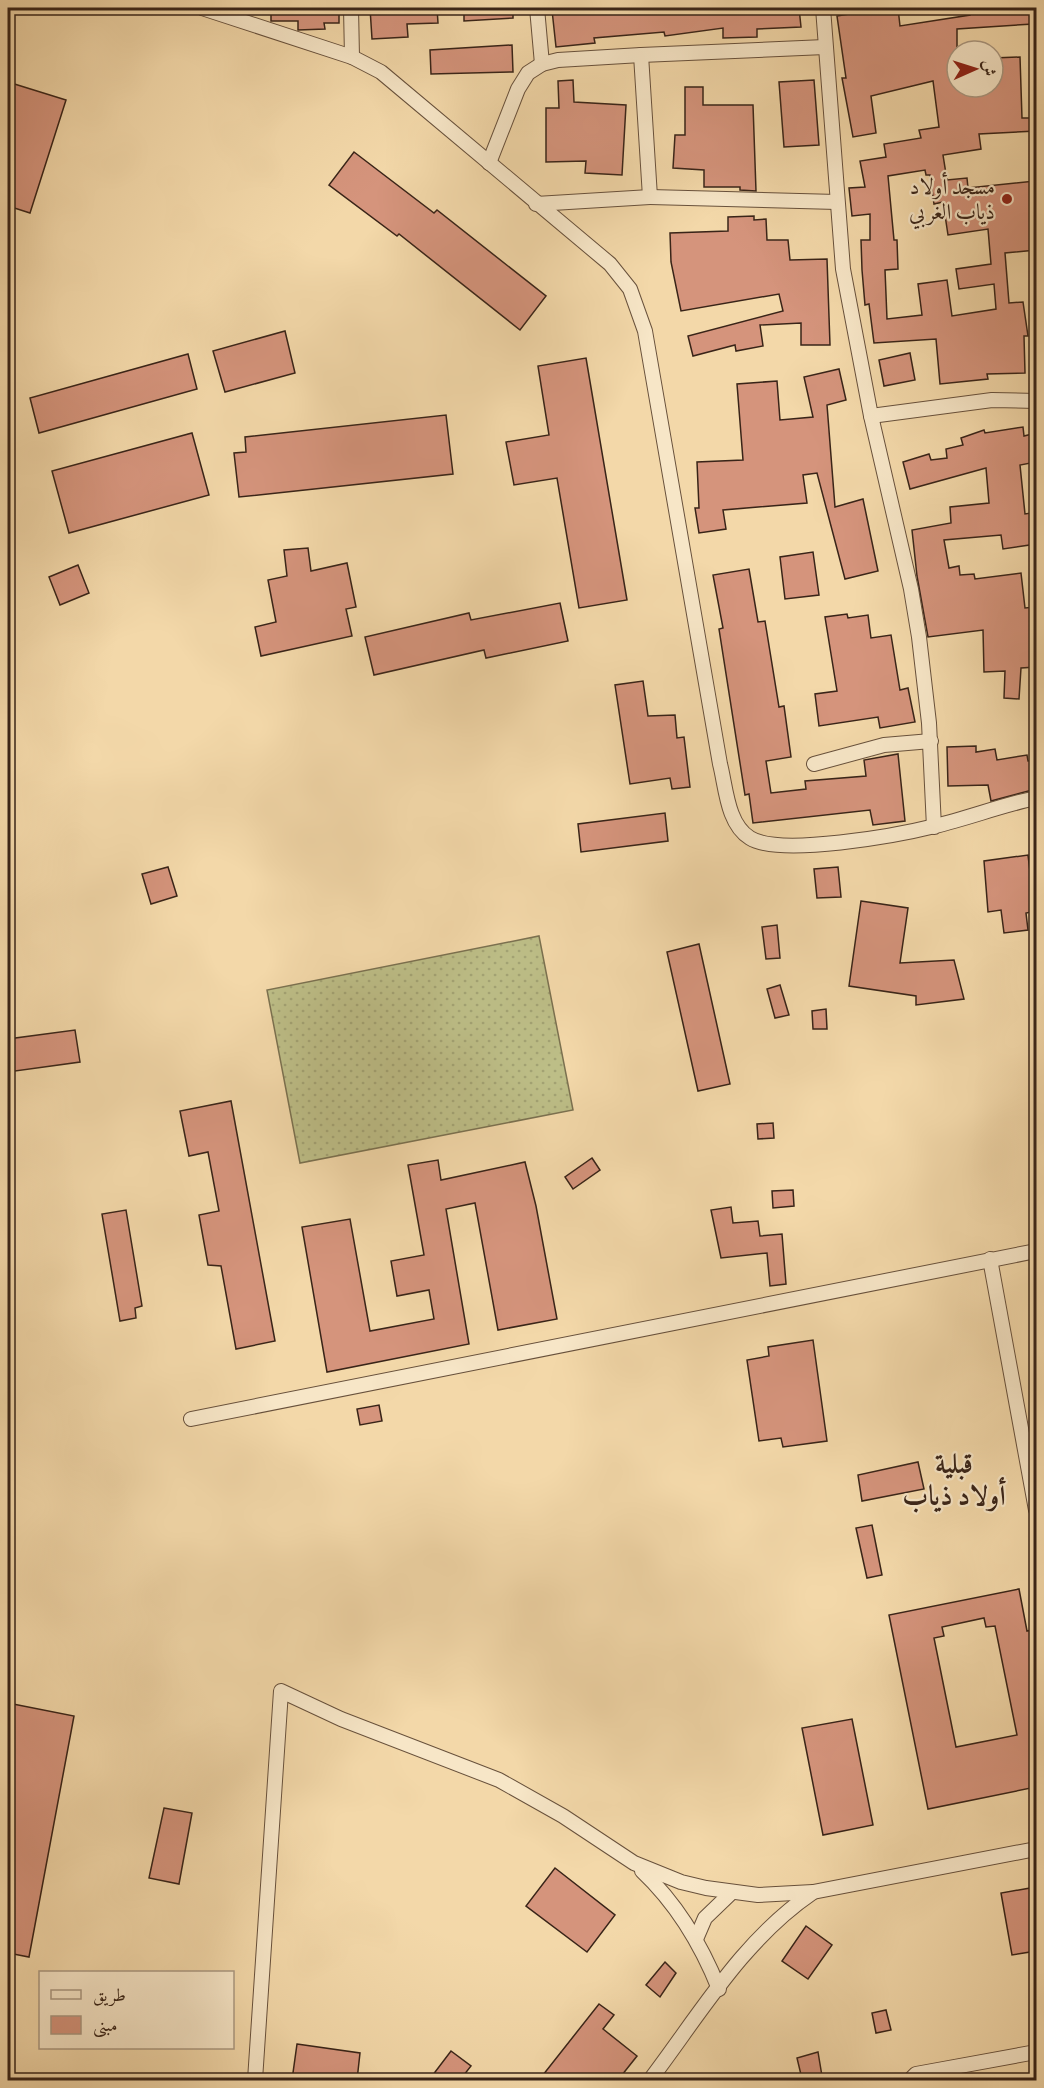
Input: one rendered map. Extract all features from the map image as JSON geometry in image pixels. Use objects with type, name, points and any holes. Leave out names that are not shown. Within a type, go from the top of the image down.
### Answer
[{"type":"street","points":[[202,8],[217,10],[352,57],[381,72],[610,264],[623,278],[637,300],[645,331],[720,764],[734,822],[750,839],[787,846],[859,840],[934,827],[1036,798]]},
{"type":"street","points":[[351,8],[352,57]]},
{"type":"street","points":[[537,8],[542,64]]},
{"type":"street","points":[[823,8],[843,269],[871,416],[911,589],[930,741],[934,827]]},
{"type":"street","points":[[489,163],[518,89],[528,73],[542,64],[558,60],[641,55],[825,47]]},
{"type":"street","points":[[641,55],[650,197]]},
{"type":"street","points":[[536,204],[650,197],[837,202]]},
{"type":"street","points":[[871,416],[982,401],[1036,401]]},
{"type":"street","points":[[813,764],[884,745],[930,741]]},
{"type":"street","points":[[191,1419],[1036,1251]]},
{"type":"street","points":[[990,1259],[1036,1510]]},
{"type":"street","points":[[255,2080],[281,1690],[341,1719],[499,1780],[564,1816],[634,1863],[681,1882],[731,1893],[767,1895],[813,1892],[1036,1849]]},
{"type":"street","points":[[634,1863],[669,1899],[696,1939],[719,1989]]},
{"type":"street","points":[[650,2080],[750,1945],[776,1920],[813,1892]]},
{"type":"street","points":[[696,1939],[705,1917],[731,1893]]},
{"type":"street","points":[[910,2080],[916,2074],[1036,2052]]},
{"type":"green space","points":[[539,936],[573,1110],[300,1163],[267,990]]},
{"type":"building","points":[[271,8],[339,8],[339,23],[324,23],[325,29],[298,30],[298,21],[271,21]]},
{"type":"building","points":[[370,8],[437,8],[438,23],[407,24],[408,37],[372,39]]},
{"type":"building","points":[[464,8],[513,8],[513,18],[464,21]]},
{"type":"building","points":[[642,8],[643,11],[671,8],[799,8],[801,27],[757,29],[757,37],[723,38],[723,28],[665,36],[664,32],[594,38],[595,43],[556,47],[552,10]]},
{"type":"building","points":[[898,8],[900,26],[970,15],[969,8],[1032,8],[1033,24],[957,29],[957,39],[945,39],[945,99],[1005,99],[1005,58],[1020,57],[1022,118],[1036,118],[1036,131],[979,134],[981,149],[943,155],[947,180],[967,178],[968,188],[1035,181],[1036,250],[1005,253],[1009,303],[1023,302],[1028,336],[1024,336],[1025,373],[987,374],[988,379],[940,384],[936,339],[874,343],[869,304],[865,305],[861,240],[870,240],[870,214],[852,216],[849,188],[865,187],[860,161],[886,157],[884,144],[921,138],[919,130],[939,127],[933,81],[871,96],[876,133],[853,137],[842,78],[846,78],[837,16]],"holes":[[[925,170],[926,175],[930,175],[934,204],[943,202],[948,235],[988,229],[991,264],[956,269],[959,289],[994,284],[996,309],[952,316],[947,280],[918,284],[922,315],[887,319],[885,270],[898,269],[897,240],[894,240],[888,176]]]},
{"type":"building","points":[[512,45],[513,72],[431,74],[430,50]]},
{"type":"building","points":[[573,80],[574,102],[626,105],[622,175],[585,173],[586,161],[546,162],[546,108],[559,108],[558,81]]},
{"type":"building","points":[[814,80],[819,145],[784,147],[779,82]]},
{"type":"building","points":[[8,82],[66,100],[30,213],[8,206]]},
{"type":"building","points":[[685,87],[703,87],[703,105],[753,105],[756,191],[740,190],[740,187],[704,187],[704,170],[673,168],[675,135],[685,135]]},
{"type":"building","points":[[354,152],[434,213],[437,210],[546,296],[520,330],[399,234],[397,236],[329,185]]},
{"type":"building","points":[[754,216],[754,220],[766,219],[767,240],[788,240],[790,260],[827,259],[830,345],[801,345],[801,323],[760,325],[763,346],[736,351],[735,345],[693,356],[688,336],[783,311],[779,294],[681,311],[671,262],[670,233],[728,231],[728,217]]},
{"type":"building","points":[[285,331],[295,373],[225,392],[213,351]]},
{"type":"building","points":[[910,353],[915,380],[884,386],[879,360]]},
{"type":"building","points":[[188,354],[197,389],[39,433],[30,398]]},
{"type":"building","points":[[586,358],[627,600],[579,608],[557,478],[514,485],[506,442],[549,435],[538,366]]},
{"type":"building","points":[[839,369],[846,400],[827,405],[835,507],[863,499],[878,571],[845,579],[817,473],[803,475],[807,503],[723,510],[726,529],[699,533],[695,508],[699,508],[697,462],[743,460],[737,384],[777,381],[780,420],[813,417],[804,377]]},
{"type":"building","points":[[446,415],[453,474],[239,497],[234,453],[246,452],[245,437]]},
{"type":"building","points":[[1023,427],[1024,436],[1036,433],[1036,462],[1020,465],[1025,514],[1031,513],[1036,544],[1003,549],[1001,535],[944,540],[949,568],[959,566],[960,575],[974,574],[975,579],[1021,573],[1025,608],[1036,607],[1036,667],[1021,668],[1019,699],[1004,698],[1005,671],[984,672],[983,630],[928,637],[917,576],[912,530],[951,523],[950,507],[989,503],[986,468],[910,489],[903,462],[929,454],[931,460],[947,458],[946,449],[963,445],[961,438],[984,430],[985,433]]},
{"type":"building","points":[[192,433],[209,495],[69,533],[52,471]]},
{"type":"building","points":[[308,548],[311,571],[347,563],[356,607],[346,609],[352,636],[261,656],[255,627],[276,622],[268,580],[287,576],[284,550]]},
{"type":"building","points":[[813,552],[819,595],[785,599],[780,557]]},
{"type":"building","points":[[78,565],[89,593],[60,605],[49,577]]},
{"type":"building","points":[[749,569],[758,622],[765,621],[779,707],[784,706],[791,757],[766,761],[771,793],[806,789],[805,781],[866,776],[864,760],[898,754],[905,821],[873,825],[870,810],[753,823],[749,794],[745,795],[719,629],[723,628],[713,575]]},
{"type":"building","points":[[560,603],[568,641],[486,658],[484,650],[374,675],[365,637],[469,613],[471,620]]},
{"type":"building","points":[[847,614],[848,618],[868,615],[871,638],[891,635],[900,690],[908,688],[915,722],[880,728],[878,717],[819,726],[815,694],[837,691],[825,617]]},
{"type":"building","points":[[643,681],[648,716],[675,715],[677,738],[684,737],[690,787],[672,789],[670,778],[630,784],[615,685]]},
{"type":"building","points":[[976,746],[976,752],[995,749],[997,760],[1027,755],[1028,761],[1036,760],[1036,789],[991,801],[988,785],[948,786],[947,747]]},
{"type":"building","points":[[665,813],[668,841],[581,852],[578,824]]},
{"type":"building","points":[[1028,855],[1032,888],[1036,887],[1036,911],[1026,913],[1028,930],[1004,933],[1001,910],[988,912],[984,861]]},
{"type":"building","points":[[168,867],[177,896],[151,904],[142,874]]},
{"type":"building","points":[[838,867],[841,897],[817,898],[814,869]]},
{"type":"building","points":[[861,901],[908,908],[900,963],[954,960],[964,999],[916,1005],[916,996],[849,986]]},
{"type":"building","points":[[777,925],[780,958],[766,959],[762,927]]},
{"type":"building","points":[[699,944],[730,1084],[698,1091],[667,952]]},
{"type":"building","points":[[780,985],[789,1015],[775,1018],[767,989]]},
{"type":"building","points":[[826,1009],[827,1029],[813,1029],[812,1011]]},
{"type":"building","points":[[75,1030],[80,1062],[8,1072],[8,1039]]},
{"type":"building","points":[[231,1101],[275,1341],[236,1349],[221,1266],[208,1265],[199,1215],[219,1211],[208,1152],[189,1156],[180,1111]]},
{"type":"building","points":[[773,1123],[774,1138],[758,1139],[757,1124]]},
{"type":"building","points":[[592,1158],[600,1170],[573,1189],[565,1177]]},
{"type":"building","points":[[438,1160],[441,1180],[525,1162],[536,1206],[557,1319],[498,1330],[475,1203],[446,1209],[469,1344],[327,1372],[302,1227],[350,1219],[370,1331],[434,1319],[429,1290],[397,1296],[391,1261],[424,1255],[408,1165]]},
{"type":"building","points":[[793,1190],[794,1206],[773,1208],[772,1191]]},
{"type":"building","points":[[731,1207],[733,1223],[758,1221],[760,1236],[782,1234],[786,1284],[770,1286],[767,1253],[721,1258],[711,1210]]},
{"type":"building","points":[[126,1210],[142,1306],[135,1308],[136,1318],[120,1321],[102,1214]]},
{"type":"building","points":[[813,1340],[827,1441],[783,1447],[781,1438],[759,1441],[747,1360],[769,1356],[768,1347]]},
{"type":"building","points":[[379,1405],[382,1421],[360,1425],[357,1409]]},
{"type":"building","points":[[918,1462],[924,1489],[862,1501],[858,1475]]},
{"type":"building","points":[[872,1525],[882,1575],[867,1578],[856,1528]]},
{"type":"building","points":[[1019,1589],[1027,1631],[1036,1629],[1036,1787],[928,1809],[889,1615]],"holes":[[[984,1618],[986,1627],[995,1626],[1017,1735],[956,1747],[934,1638],[944,1636],[942,1627]]]},
{"type":"building","points":[[8,1703],[74,1716],[29,1957],[8,1953]]},
{"type":"building","points":[[852,1719],[873,1825],[823,1835],[802,1728]]},
{"type":"building","points":[[164,1808],[192,1813],[179,1884],[149,1878]]},
{"type":"building","points":[[555,1868],[615,1915],[587,1952],[526,1906]]},
{"type":"building","points":[[1036,1887],[1036,1951],[1012,1955],[1001,1893]]},
{"type":"building","points":[[806,1926],[832,1945],[808,1979],[782,1961]]},
{"type":"building","points":[[665,1962],[676,1973],[660,1997],[646,1985]]},
{"type":"building","points":[[599,2004],[614,2015],[603,2029],[637,2056],[618,2080],[539,2080]]},
{"type":"building","points":[[886,2010],[891,2030],[876,2033],[872,2013]]},
{"type":"building","points":[[297,2044],[360,2053],[357,2080],[292,2080]]},
{"type":"building","points":[[451,2051],[471,2066],[460,2080],[429,2080]]},
{"type":"building","points":[[818,2052],[822,2076],[802,2079],[797,2058]]},
{"type":"place","name":"مسجد أولاد ذياب الغربي","points":[[1007,199]]},
{"type":"district","name":"قبلية أولاد ذياب","points":[[954,1479]]}]
